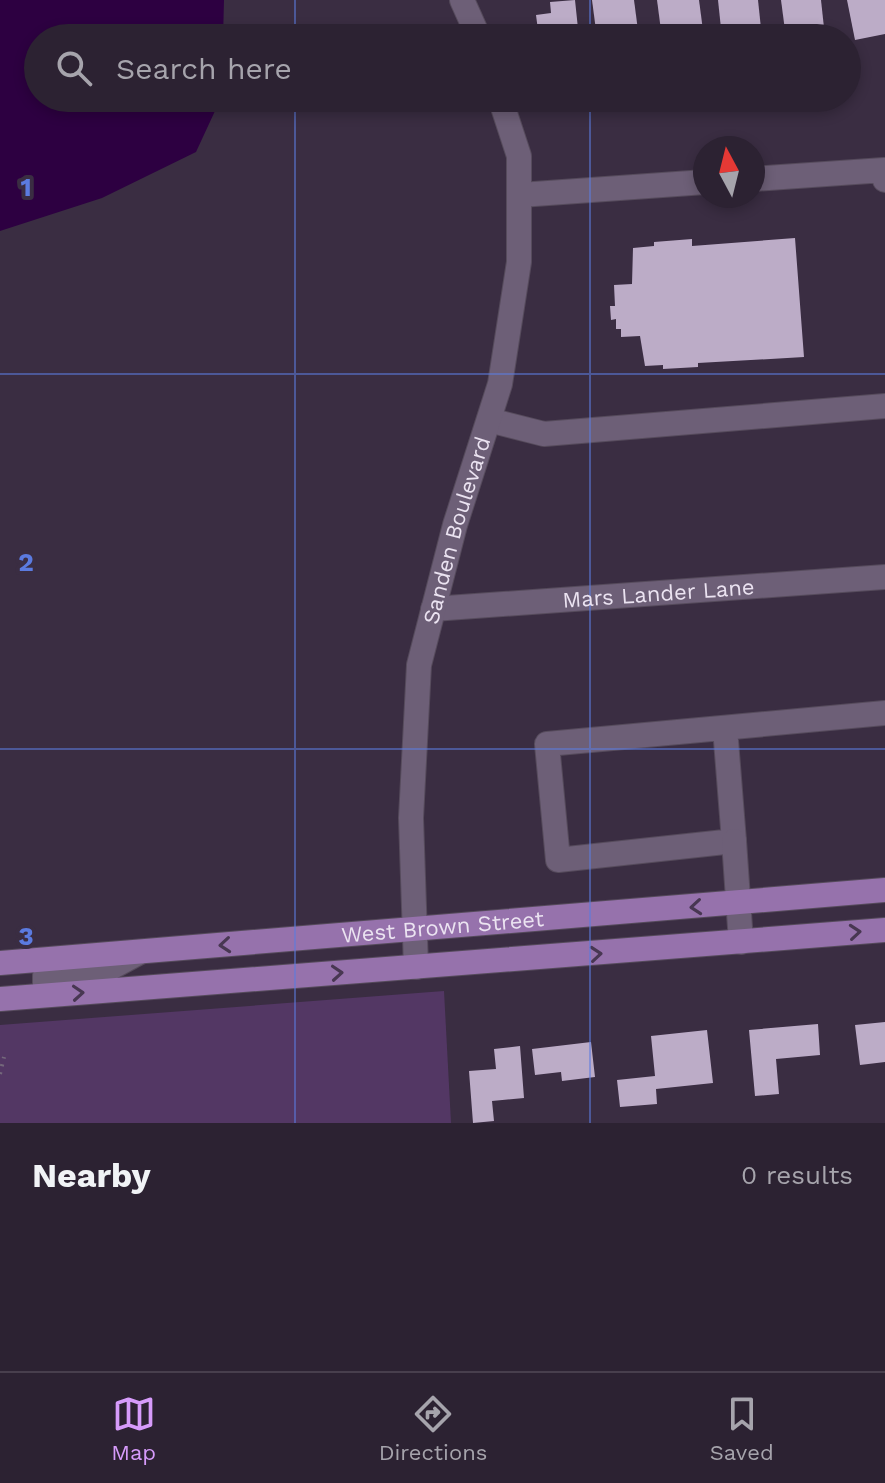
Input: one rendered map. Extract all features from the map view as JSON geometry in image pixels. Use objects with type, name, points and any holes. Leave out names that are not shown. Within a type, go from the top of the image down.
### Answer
[{"type":"main road","name":"West Brown Street","points":[[0,963],[885,890]]},
{"type":"main road","name":"West Brown Street","points":[[0,999],[885,930]]},
{"type":"street","points":[[462,0],[473,24]]},
{"type":"street","name":"Sanden Boulevard","points":[[416,967],[411,818],[419,665],[455,525],[500,384],[519,262],[519,156],[505,112]]},
{"type":"street","points":[[765,178],[884,170],[885,180]]},
{"type":"street","points":[[520,195],[693,183]]},
{"type":"street","points":[[489,420],[544,434],[885,406]]},
{"type":"street","name":"Mars Lander Lane","points":[[433,609],[885,577]]},
{"type":"street","points":[[734,841],[558,860],[547,744],[885,713]]},
{"type":"street","points":[[725,728],[741,942]]},
{"type":"street","points":[[45,995],[45,976],[105,971],[140,952]]},
{"type":"path","points":[[0,1074],[4,1057]]},
{"type":"shaded area","points":[[0,0],[224,0],[223,24],[24,24],[24,112],[215,112],[196,152],[102,198],[0,231]]},
{"type":"shaded area","points":[[444,991],[451,1123],[0,1123],[0,1025]]},
{"type":"building","points":[[575,0],[578,24],[537,24],[536,15],[551,13],[550,2]]},
{"type":"building","points":[[592,0],[634,0],[637,24],[595,24]]},
{"type":"building","points":[[657,0],[699,0],[702,24],[660,24]]},
{"type":"building","points":[[718,0],[758,0],[761,24],[721,24]]},
{"type":"building","points":[[781,0],[821,0],[824,24],[784,24]]},
{"type":"building","points":[[847,0],[885,0],[885,34],[861,39],[861,24],[852,24]]},
{"type":"building","points":[[795,238],[804,357],[698,363],[698,367],[663,369],[663,365],[645,366],[640,336],[621,337],[621,329],[616,329],[616,319],[611,320],[610,306],[615,306],[614,285],[632,284],[633,248],[654,246],[654,242],[692,239],[692,246]]},
{"type":"building","points":[[885,1022],[885,1062],[860,1065],[855,1025]]},
{"type":"building","points":[[818,1024],[820,1055],[776,1059],[779,1094],[755,1096],[749,1030]]},
{"type":"building","points":[[707,1030],[713,1083],[656,1089],[657,1104],[620,1107],[617,1080],[655,1076],[651,1036]]},
{"type":"building","points":[[591,1042],[595,1077],[562,1081],[561,1072],[535,1075],[532,1049]]},
{"type":"building","points":[[520,1046],[524,1098],[492,1101],[494,1121],[473,1123],[469,1071],[496,1069],[494,1049]]}]
